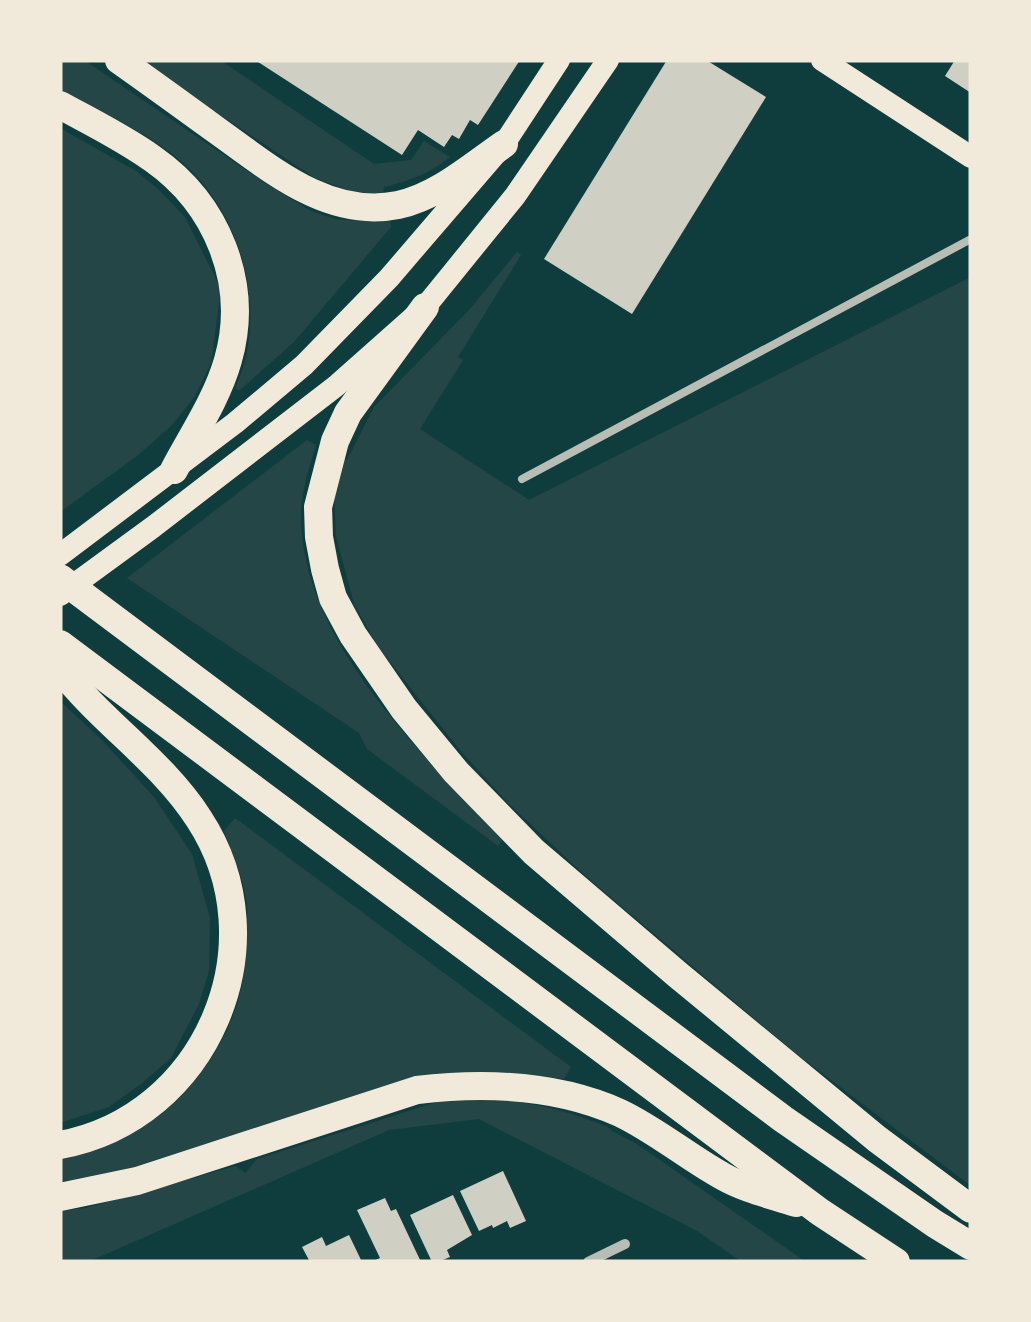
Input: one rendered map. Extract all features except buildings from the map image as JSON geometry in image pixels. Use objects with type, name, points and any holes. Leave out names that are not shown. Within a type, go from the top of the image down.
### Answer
[{"type":"highway","points":[[119,60],[278,174],[339,204],[366,208],[397,205],[426,196],[504,144]]},
{"type":"highway","points":[[60,105],[151,157],[180,180],[205,210],[230,265],[235,328],[228,360],[218,388],[174,470]]},
{"type":"highway","points":[[425,306],[348,414],[334,442],[318,507],[325,569],[353,636],[404,709],[456,772],[534,852],[877,1140],[971,1209]]},
{"type":"highway","points":[[60,578],[783,1119],[971,1246]]},
{"type":"highway","points":[[60,644],[820,1212],[896,1262]]},
{"type":"highway","points":[[60,668],[80,694],[139,749],[199,818],[217,852],[229,888],[234,926],[232,964],[222,1001],[208,1036],[185,1072],[153,1104],[120,1125],[60,1146]]},
{"type":"highway","points":[[60,1197],[137,1180],[418,1090],[466,1084],[542,1090],[621,1113],[728,1180],[820,1212]]},
{"type":"main road","points":[[60,554],[174,470],[304,366],[388,278],[504,144],[559,60]]},
{"type":"main road","points":[[60,595],[336,386],[425,306],[515,196],[608,60]]},
{"type":"main road","points":[[822,60],[971,157]]},
{"type":"street","points":[[588,1262],[625,1244]]},
{"type":"lane","points":[[522,479],[971,239]]},
{"type":"shaded area","points":[[60,60],[84,60],[311,211],[335,219],[390,219],[391,227],[294,342],[240,390],[235,389],[247,353],[249,296],[236,240],[224,214],[208,190],[167,150],[60,90]]},
{"type":"shaded area","points":[[138,60],[220,60],[374,164],[411,160],[424,141],[450,157],[418,176],[384,187],[383,194],[358,194],[315,178]]},
{"type":"shaded area","points":[[60,128],[136,171],[158,189],[185,217],[221,289],[211,363],[195,396],[172,425],[137,456],[60,512]]},
{"type":"shaded area","points":[[517,252],[521,255],[458,357],[463,360],[420,429],[529,500],[971,277],[971,1186],[794,1052],[589,879],[507,802],[378,647],[354,604],[336,536],[334,491],[342,459],[347,460],[374,407],[469,310]]},
{"type":"shaded area","points":[[307,440],[316,445],[303,491],[301,520],[308,566],[323,611],[373,694],[502,840],[498,846],[367,749],[359,733],[127,578]]},
{"type":"shaded area","points":[[60,701],[154,797],[192,854],[210,918],[209,971],[199,1004],[171,1058],[109,1107],[60,1123]]},
{"type":"shaded area","points":[[235,818],[571,1067],[564,1079],[505,1073],[451,1074],[398,1082],[121,1171],[60,1182],[60,1159],[121,1139],[150,1122],[198,1077],[217,1050],[241,989],[246,949],[247,905],[224,831]]},
{"type":"shaded area","points":[[481,1099],[546,1107],[608,1127],[806,1262],[742,1262],[697,1231],[479,1119],[389,1130],[88,1262],[60,1262],[60,1211],[85,1208],[236,1166],[245,1173],[257,1159],[437,1102]]}]
